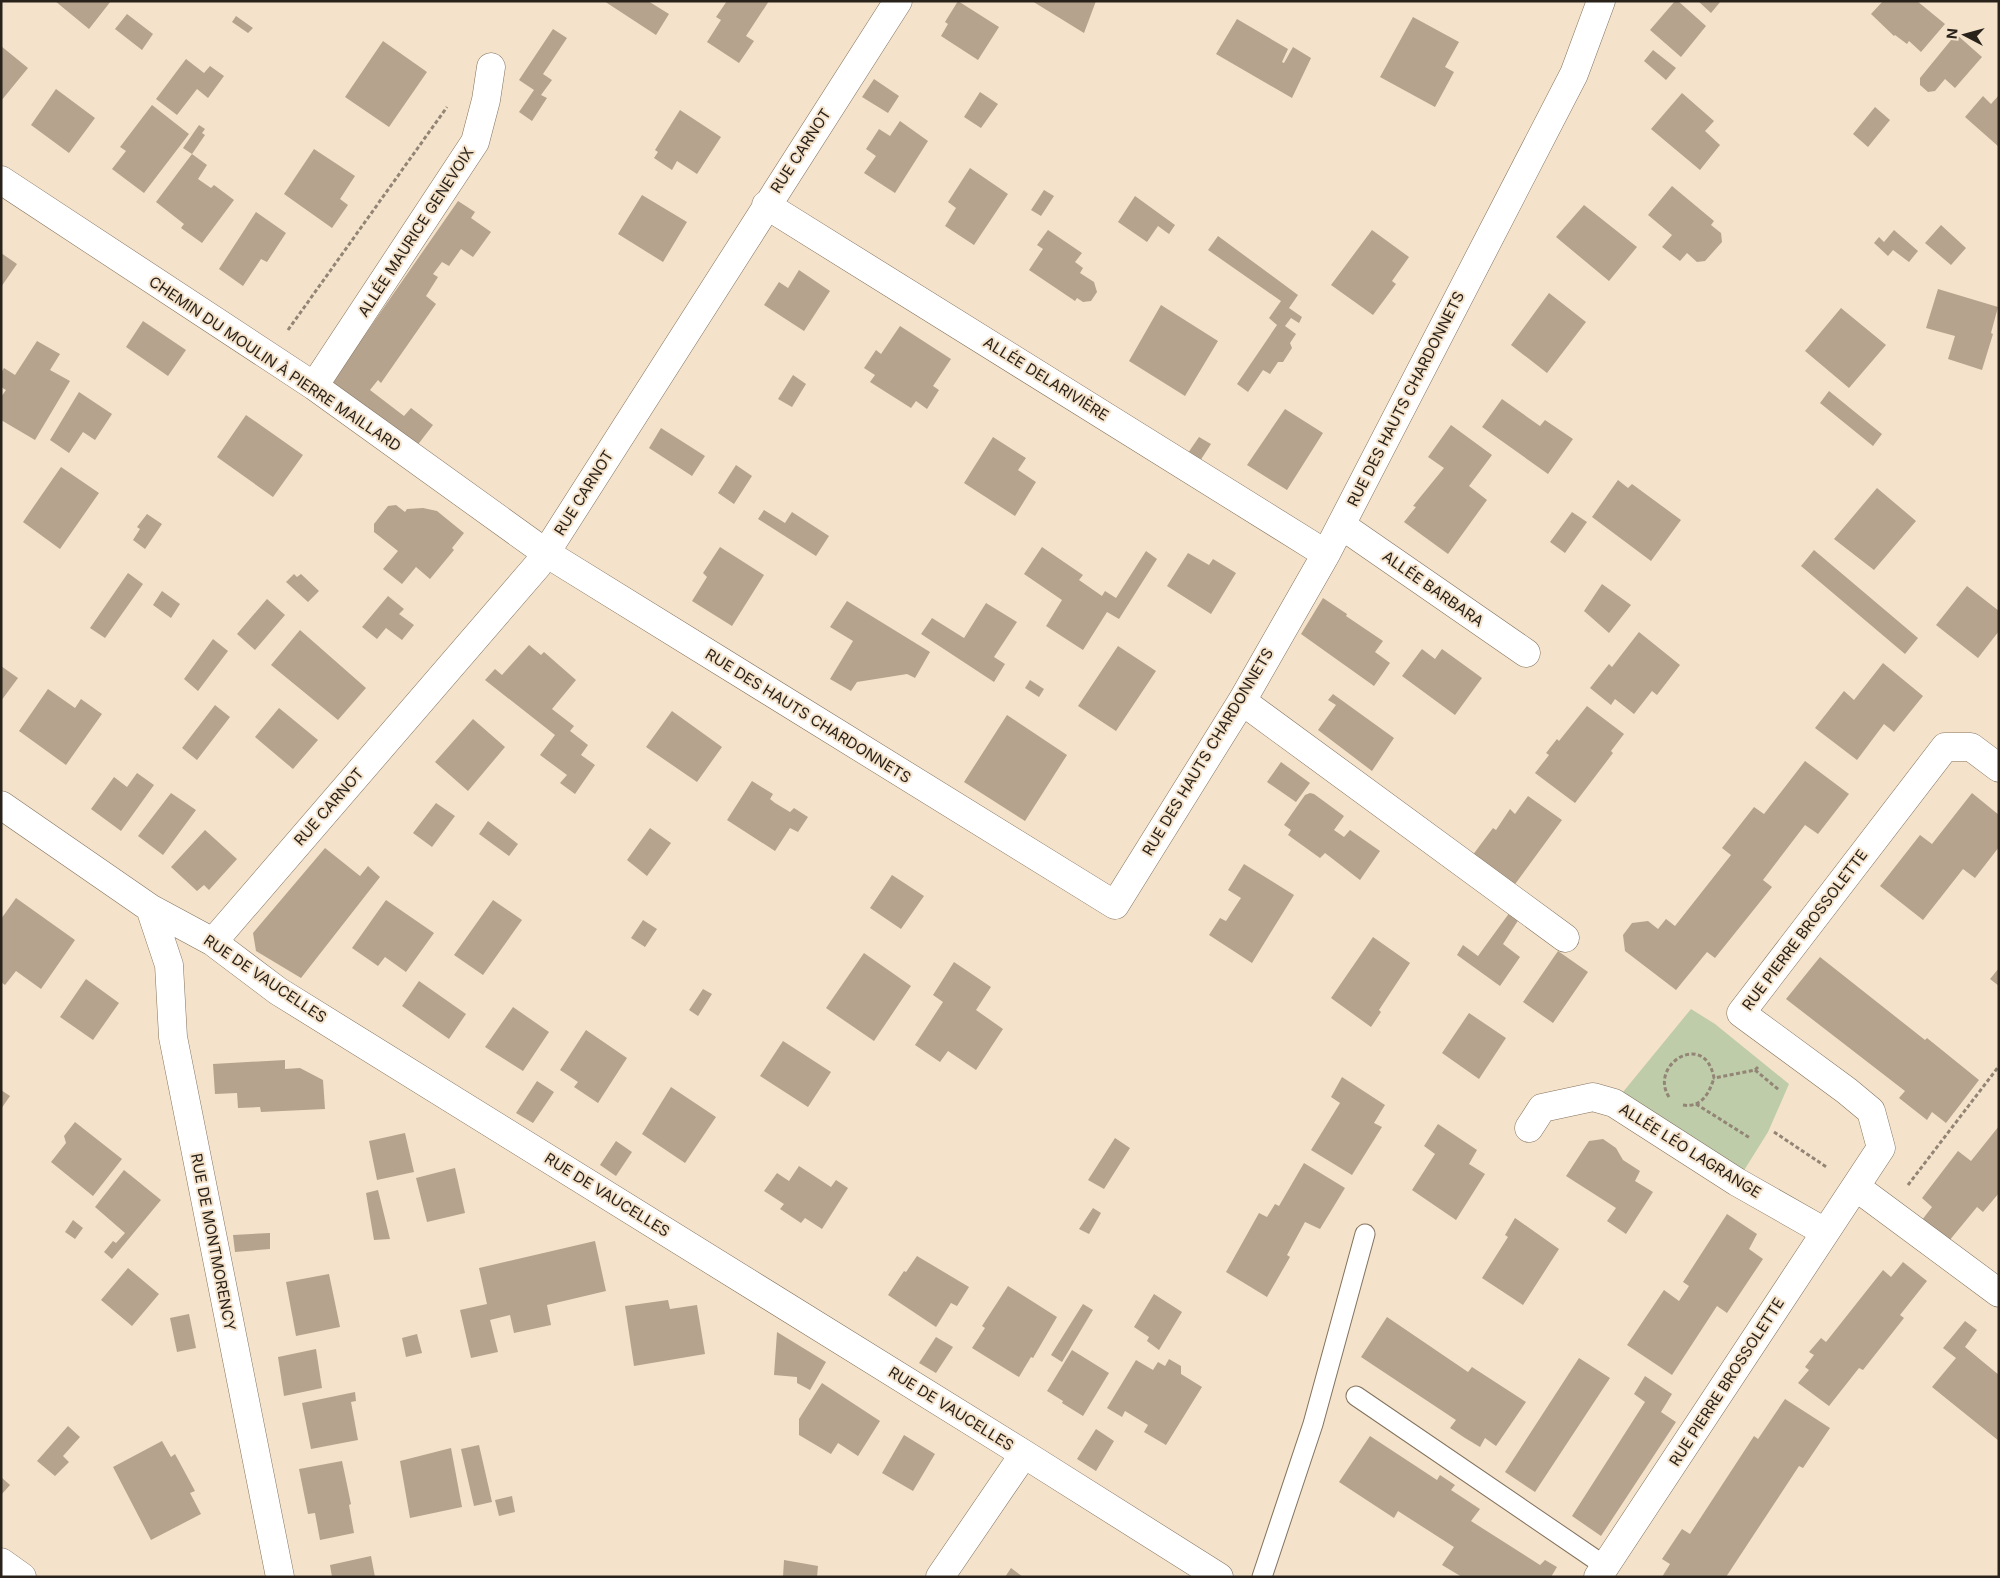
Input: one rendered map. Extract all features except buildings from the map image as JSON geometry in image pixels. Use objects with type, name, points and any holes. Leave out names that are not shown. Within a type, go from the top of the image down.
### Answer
[{"type":"street","name":"RUE CARNOT","points":[[213,942],[532,572],[546,553],[766,205],[898,1]]},
{"type":"street","name":"RUE DES HAUTS CHARDONNETS","points":[[546,553],[1115,905],[1242,701],[1326,554],[1574,74],[1601,1]]},
{"type":"street","name":"ALLÉE MAURICE GENEVOIX","points":[[314,386],[475,142],[486,100],[491,67]]},
{"type":"street","name":"CHEMIN DU MOULIN À PIERRE MAILLARD","points":[[1,180],[314,386],[546,553]]},
{"type":"street","name":"ALLÉE DELARIVIÈRE","points":[[766,205],[1326,554]]},
{"type":"street","name":"ALLÉE BARBARA","points":[[1341,525],[1526,654]]},
{"type":"street","points":[[1242,701],[1565,938]]},
{"type":"street","name":"RUE PIERRE BROSSOLETTE","points":[[1602,1571],[1881,1148],[1871,1111],[1847,1091],[1741,1013],[1945,747],[1972,747],[1999,768]]},
{"type":"street","name":"RUE DE VAUCELLES","points":[[1,805],[150,908],[213,942],[278,991],[1219,1577]]},
{"type":"street","name":"RUE DE MONTMORENCY","points":[[150,908],[169,965],[172,1037],[280,1577]]},
{"type":"street","name":"ALLÉE LÉO LAGRANGE","points":[[1529,1128],[1542,1108],[1593,1096],[1614,1103],[1737,1182],[1825,1232]]},
{"type":"street","points":[[1856,1187],[1999,1293]]},
{"type":"street","points":[[940,1577],[1024,1454]]},
{"type":"street","points":[[1,1562],[22,1577]]},
{"type":"lane","points":[[1262,1577],[1313,1424],[1365,1234]]},
{"type":"lane","points":[[1356,1396],[1602,1571]]},
{"type":"path","points":[[268,357],[451,101]]},
{"type":"path","points":[[1714,1078],[1755,1070],[1780,1042]]},
{"type":"path","points":[[1672,1099],[1664,1085],[1665,1073],[1673,1062],[1681,1056],[1694,1053],[1703,1056],[1712,1066],[1714,1078],[1710,1090],[1703,1100],[1696,1104],[1688,1106],[1677,1104]]},
{"type":"path","points":[[1889,1210],[1999,1066]]},
{"type":"path","points":[[1755,1070],[1779,1090]]},
{"type":"path","points":[[1696,1104],[1750,1138]]},
{"type":"path","points":[[1774,1132],[1856,1187]]},
{"type":"green space","points":[[1691,1009],[1715,1024],[1789,1084],[1768,1132],[1743,1172],[1614,1103]]}]
